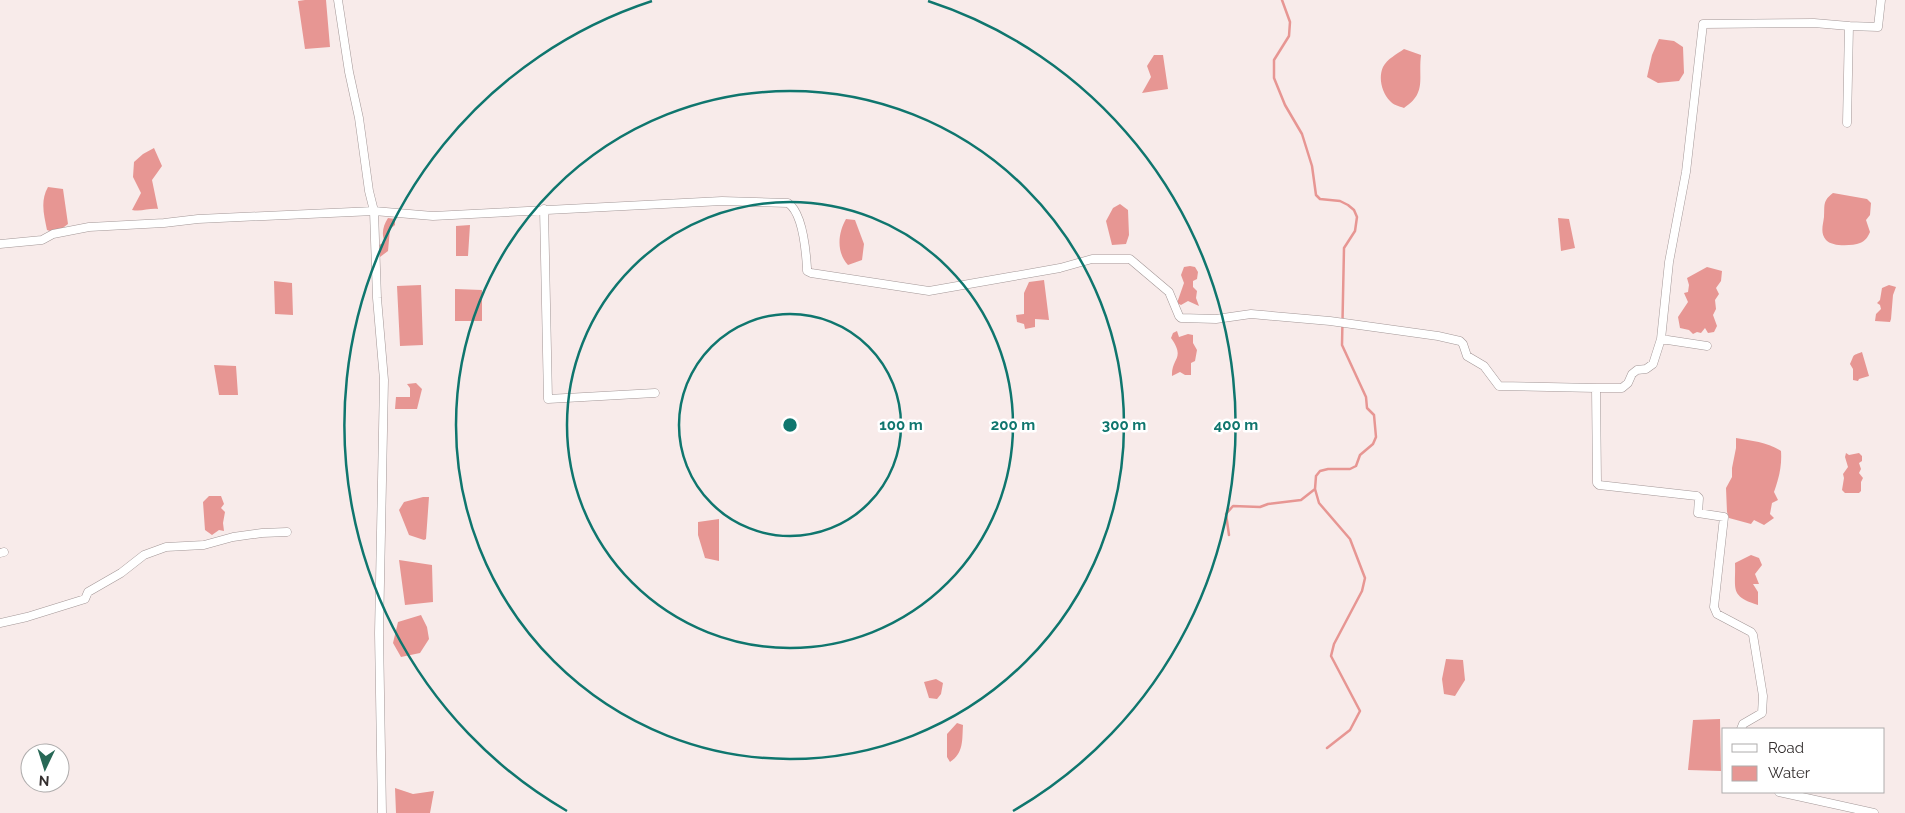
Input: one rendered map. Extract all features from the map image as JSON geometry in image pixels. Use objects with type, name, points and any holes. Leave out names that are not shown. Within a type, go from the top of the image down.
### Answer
[{"type":"street","points":[[338,0],[349,72],[359,118],[369,191],[374,211],[377,298],[384,380],[378,633],[382,813]]},
{"type":"street","points":[[0,244],[42,240],[53,234],[104,226],[198,219],[374,211],[433,216],[722,201],[788,204],[794,208],[805,239],[807,271],[928,291],[1060,268],[1092,259],[1130,259],[1170,292],[1181,318],[1216,319],[1251,314],[1330,321],[1438,336],[1460,341],[1467,356],[1484,366],[1499,386],[1622,388],[1637,370],[1653,364],[1661,339],[1668,262],[1686,172],[1703,24],[1814,24],[1878,27],[1881,0]]},
{"type":"street","points":[[1847,123],[1849,26]]},
{"type":"street","points":[[544,209],[548,399],[655,393]]},
{"type":"street","points":[[1661,339],[1707,346]]},
{"type":"street","points":[[1596,388],[1599,485],[1697,496],[1699,498],[1698,513],[1724,517],[1714,607],[1718,614],[1751,632],[1763,702],[1762,713],[1743,724],[1741,728]]},
{"type":"street","points":[[0,623],[27,617],[85,599],[88,592],[127,569],[144,555],[166,547],[204,545],[233,537],[287,532]]},
{"type":"street","points":[[1784,793],[1874,813]]},
{"type":"water","points":[[326,0],[330,47],[305,49],[298,1]]},
{"type":"water","points":[[1659,39],[1674,41],[1683,47],[1684,73],[1679,81],[1658,83],[1647,77],[1652,55]]},
{"type":"water","points":[[1404,49],[1421,55],[1419,91],[1416,97],[1404,108],[1393,104],[1387,98],[1383,90],[1381,76],[1383,67],[1387,62]]},
{"type":"water","points":[[1154,55],[1163,55],[1168,89],[1142,93],[1151,77],[1147,66]]},
{"type":"water","points":[[154,148],[162,166],[152,180],[158,209],[132,210],[141,193],[133,177],[134,162]]},
{"type":"water","points":[[48,187],[63,189],[68,224],[56,233],[47,230],[43,208]]},
{"type":"water","points":[[1833,193],[1867,199],[1871,203],[1870,215],[1866,220],[1870,232],[1862,242],[1852,245],[1837,245],[1829,242],[1824,237],[1822,229],[1825,204]]},
{"type":"water","points":[[1120,204],[1128,210],[1129,235],[1126,244],[1112,245],[1106,221],[1113,208]]},
{"type":"water","points":[[388,218],[395,219],[395,225],[390,229],[388,251],[380,257],[377,246],[385,242],[383,230]]},
{"type":"water","points":[[1558,218],[1569,219],[1575,248],[1561,251]]},
{"type":"water","points":[[846,219],[855,220],[864,244],[862,260],[848,265],[841,254],[840,248],[841,230]]},
{"type":"water","points":[[470,225],[468,256],[456,256],[456,226]]},
{"type":"water","points":[[1184,267],[1195,267],[1198,272],[1197,279],[1193,281],[1193,287],[1197,291],[1196,298],[1199,306],[1188,301],[1181,305],[1177,303],[1184,283],[1181,275]]},
{"type":"water","points":[[1707,267],[1722,271],[1721,281],[1716,288],[1719,294],[1715,300],[1716,309],[1713,315],[1717,326],[1714,332],[1708,333],[1705,328],[1701,333],[1693,334],[1689,330],[1680,328],[1678,317],[1688,302],[1684,293],[1688,292],[1687,278]]},
{"type":"water","points":[[1044,280],[1049,320],[1035,319],[1035,327],[1025,329],[1024,324],[1017,322],[1016,315],[1024,314],[1024,293],[1029,282]]},
{"type":"water","points":[[274,281],[292,283],[293,315],[275,314]]},
{"type":"water","points":[[421,285],[423,345],[400,346],[397,286]]},
{"type":"water","points":[[1889,285],[1896,287],[1893,295],[1890,322],[1875,321],[1876,314],[1881,309],[1877,303],[1880,300],[1882,288]]},
{"type":"water","points":[[455,289],[482,290],[482,321],[455,321]]},
{"type":"water","points":[[1177,331],[1179,337],[1188,334],[1193,335],[1193,343],[1197,350],[1195,361],[1191,363],[1191,375],[1185,375],[1180,372],[1172,376],[1172,370],[1178,355],[1171,338],[1173,333]]},
{"type":"water","points":[[1862,352],[1869,376],[1858,381],[1853,380],[1853,369],[1850,364],[1856,354]]},
{"type":"water","points":[[214,365],[236,366],[238,395],[219,395]]},
{"type":"water","points":[[416,383],[422,389],[417,409],[395,409],[396,397],[410,397],[410,388],[407,384]]},
{"type":"water","points":[[1736,438],[1765,444],[1781,451],[1780,472],[1774,492],[1778,500],[1772,503],[1770,514],[1774,518],[1764,525],[1754,520],[1751,524],[1729,518],[1727,512],[1726,488],[1732,477]]},
{"type":"water","points":[[1846,453],[1849,455],[1859,453],[1862,456],[1862,461],[1859,463],[1861,469],[1859,473],[1863,478],[1859,493],[1845,493],[1842,490],[1843,474],[1848,467],[1845,457]]},
{"type":"water","points":[[209,496],[221,496],[224,504],[221,508],[225,512],[224,531],[219,530],[212,535],[205,530],[203,502]]},
{"type":"water","points":[[429,497],[426,539],[424,540],[409,535],[399,510],[404,502]]},
{"type":"water","points":[[719,519],[719,561],[705,558],[698,535],[698,522]]},
{"type":"water","points":[[1751,555],[1759,558],[1762,565],[1755,574],[1759,584],[1753,584],[1758,592],[1758,605],[1738,595],[1735,585],[1735,563]]},
{"type":"water","points":[[399,560],[432,565],[433,602],[405,605]]},
{"type":"water","points":[[421,615],[427,627],[429,639],[420,653],[401,657],[393,643],[398,622]]},
{"type":"water","points":[[1446,659],[1463,660],[1465,680],[1455,696],[1444,694],[1442,679]]},
{"type":"water","points":[[936,679],[943,683],[941,694],[937,699],[929,698],[924,682]]},
{"type":"water","points":[[1720,719],[1721,771],[1688,770],[1693,720]]},
{"type":"water","points":[[957,723],[963,725],[962,741],[958,755],[950,762],[947,757],[947,734]]},
{"type":"water","points":[[395,788],[413,794],[434,791],[430,813],[396,813]]},
{"type":"waterway","points":[[1282,0],[1290,22],[1289,36],[1274,60],[1274,78],[1285,105],[1302,134],[1312,166],[1316,195],[1320,199],[1340,201],[1348,205],[1354,210],[1357,217],[1355,231],[1344,248],[1342,345],[1366,397],[1367,408],[1374,415],[1376,437],[1373,444],[1360,455],[1356,466],[1350,469],[1328,469],[1320,471],[1316,476],[1315,489],[1319,503],[1350,539],[1365,578],[1362,591],[1334,644],[1331,656],[1360,711],[1350,730],[1327,748]]},
{"type":"waterway","points":[[1229,535],[1226,514],[1233,506],[1260,507],[1268,504],[1301,500],[1315,489]]}]
